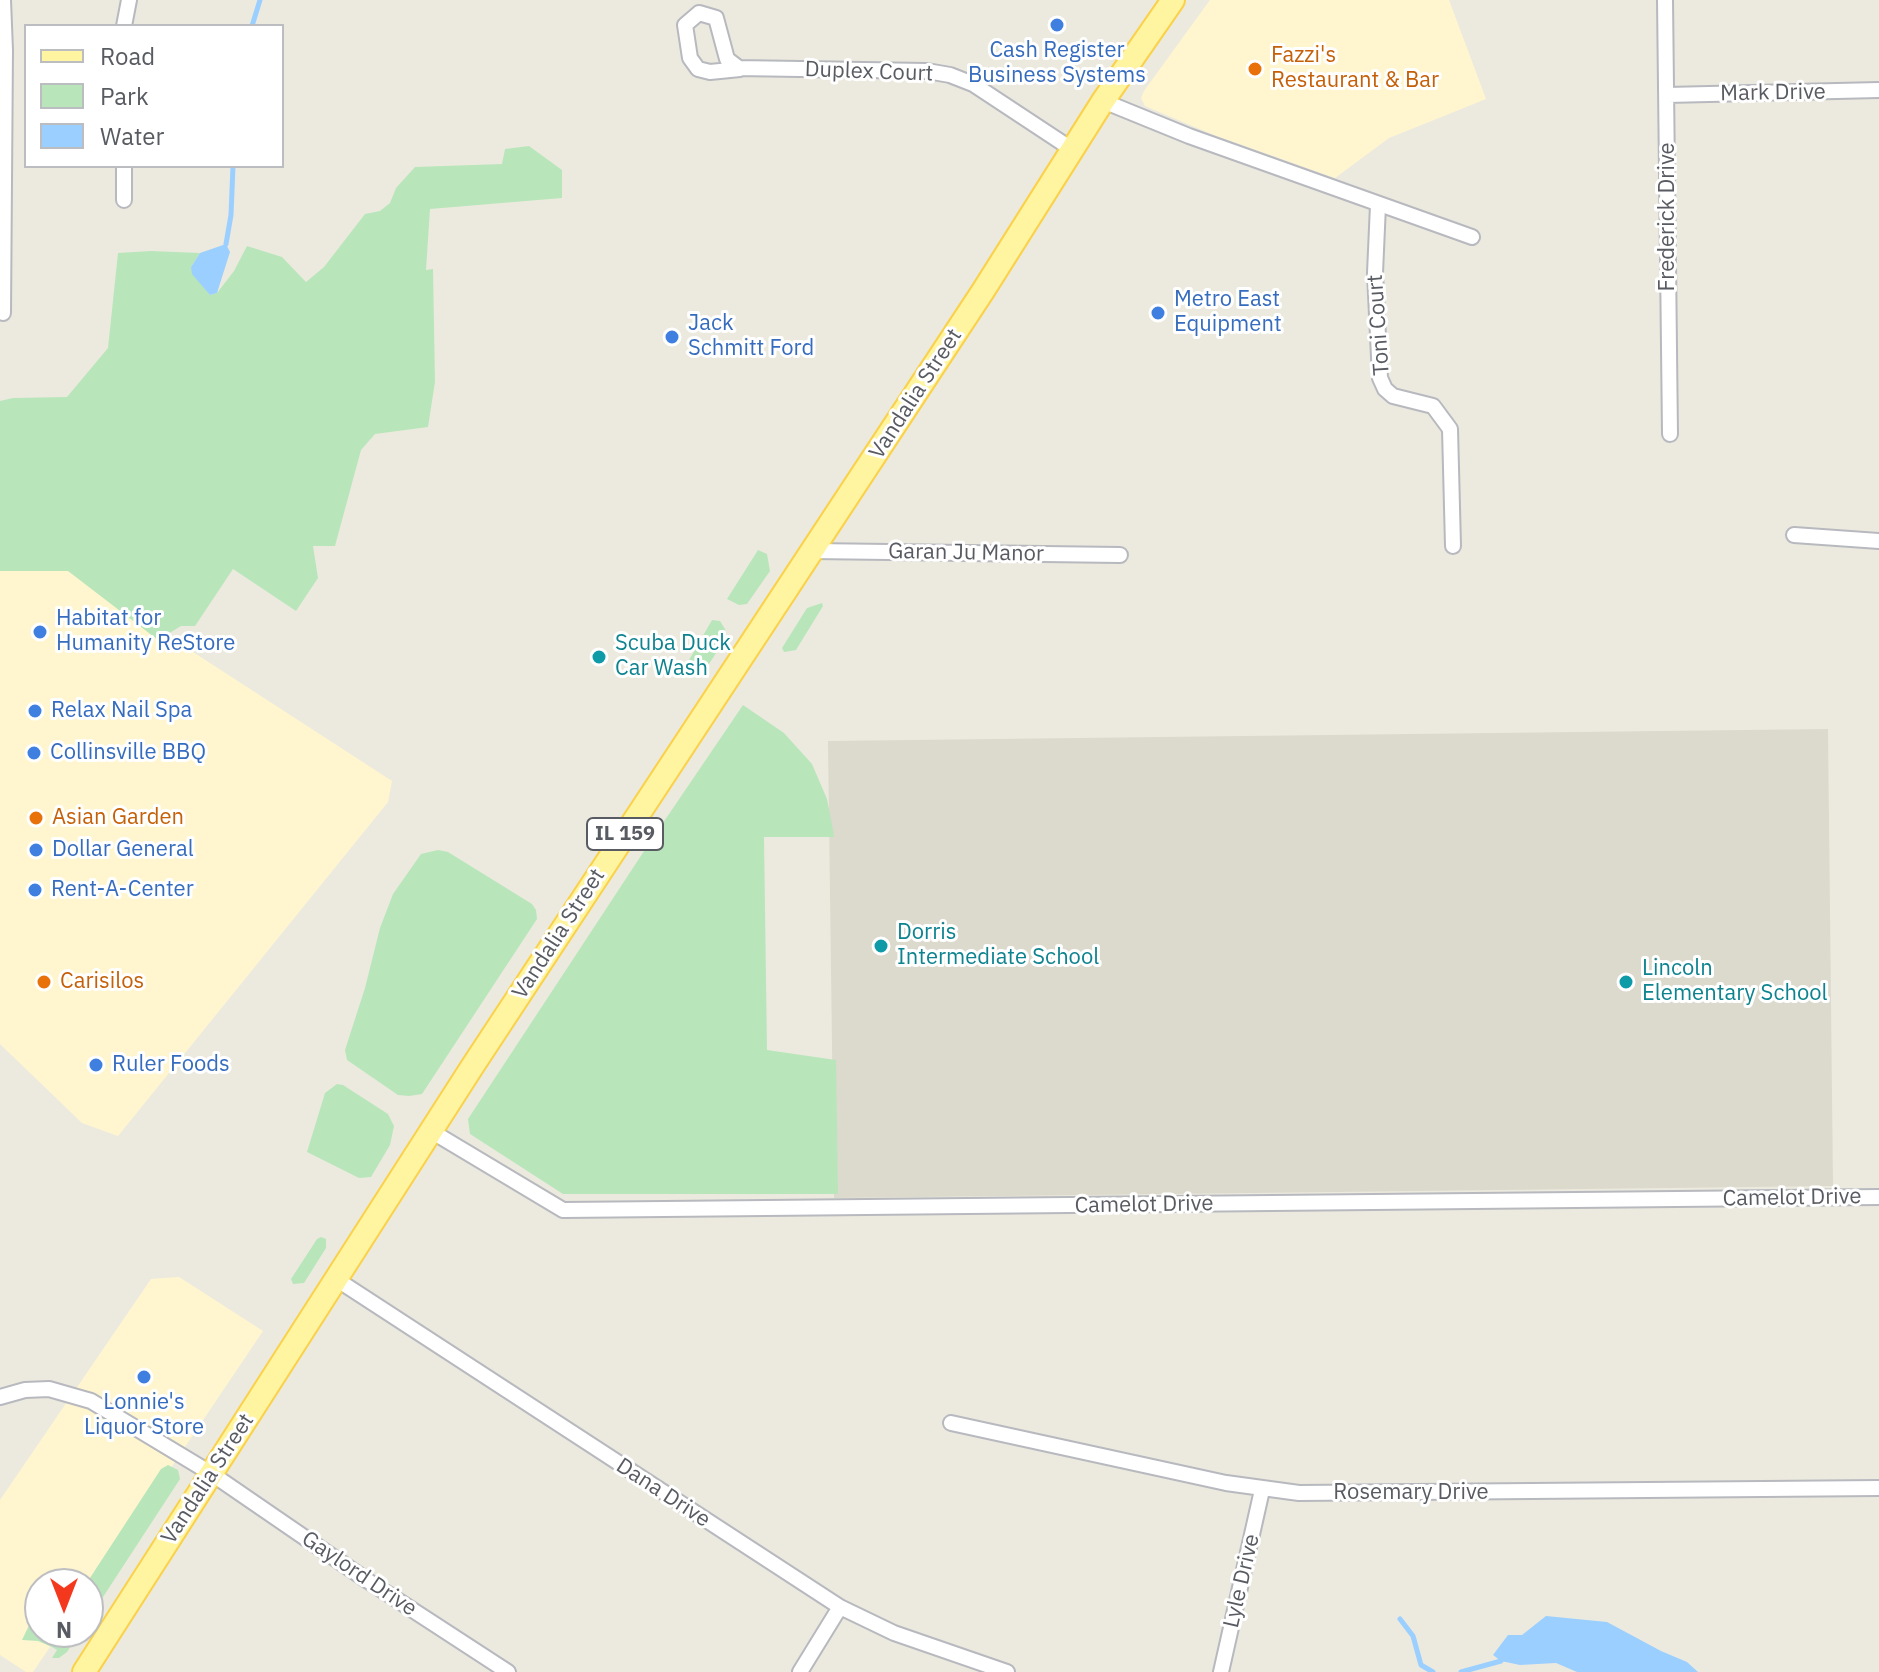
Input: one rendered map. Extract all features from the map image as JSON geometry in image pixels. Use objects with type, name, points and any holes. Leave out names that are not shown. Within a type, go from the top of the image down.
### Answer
[{"type":"main road","name":"Vandalia Street","points":[[84,1672],[431,1131],[992,277],[1103,101],[1173,0]]},
{"type":"street","points":[[3,0],[3,313]]},
{"type":"street","points":[[124,24],[129,0]]},
{"type":"street","name":"Frederick Drive","points":[[1665,0],[1670,434]]},
{"type":"street","name":"Duplex Court","points":[[740,69],[727,59],[716,18],[699,13],[685,25],[690,58],[698,69],[710,72],[740,69],[927,71],[950,75],[973,84],[1073,150]]},
{"type":"street","name":"Mark Drive","points":[[1667,95],[1879,90]]},
{"type":"street","points":[[1103,101],[1189,136],[1472,237]]},
{"type":"street","points":[[124,168],[124,200]]},
{"type":"street","name":"Toni Court","points":[[1378,205],[1375,273],[1380,378],[1393,396],[1433,406],[1450,429],[1453,546]]},
{"type":"street","points":[[1794,535],[1879,541]]},
{"type":"street","name":"Garan Ju Manor","points":[[812,551],[1120,555]]},
{"type":"street","name":"Camelot Drive","points":[[431,1131],[563,1210],[1879,1197]]},
{"type":"street","name":"Dana Drive","points":[[336,1279],[840,1607],[894,1633],[1007,1672]]},
{"type":"street","name":"Gaylord Drive","points":[[0,1397],[25,1390],[49,1389],[69,1392],[91,1401],[212,1474],[484,1664],[508,1672]]},
{"type":"street","name":"Rosemary Drive","points":[[951,1423],[1262,1490],[1299,1493],[1879,1488]]},
{"type":"street","name":"Lyle Drive","points":[[1221,1672],[1262,1490]]},
{"type":"street","points":[[800,1672],[840,1607]]},
{"type":"shaded area","points":[[1210,0],[1449,0],[1486,99],[1389,138],[1335,178],[1214,135],[1145,106],[1141,98]]},
{"type":"shaded area","points":[[0,571],[68,571],[392,781],[388,802],[118,1136],[82,1123],[0,1044]]},
{"type":"shaded area","points":[[1828,729],[1833,1186],[834,1198],[828,741]]},
{"type":"shaded area","points":[[179,1277],[263,1331],[103,1568],[24,1568],[24,1648],[49,1648],[33,1672],[26,1672],[0,1655],[0,1500],[151,1279]]},
{"type":"green space","points":[[529,146],[562,170],[562,198],[430,209],[426,270],[433,269],[435,382],[428,427],[375,434],[361,450],[335,546],[313,546],[318,578],[296,611],[233,569],[195,626],[181,626],[158,640],[68,571],[0,571],[0,401],[67,397],[108,348],[118,253],[200,253],[191,267],[210,295],[217,293],[234,271],[247,246],[282,257],[306,282],[324,267],[365,214],[380,211],[390,203],[396,188],[415,167],[502,164],[505,149]]},
{"type":"green space","points":[[758,550],[767,554],[770,571],[747,604],[739,605],[727,599]]},
{"type":"green space","points":[[822,603],[796,650],[784,652],[782,648],[807,608]]},
{"type":"green space","points":[[712,620],[720,621],[726,638],[705,670],[689,660]]},
{"type":"green space","points":[[743,705],[784,733],[812,764],[827,799],[834,837],[764,837],[767,1050],[836,1060],[838,1194],[563,1194],[470,1134],[468,1119]]},
{"type":"green space","points":[[438,850],[448,852],[532,904],[537,919],[422,1094],[398,1095],[347,1060],[345,1050],[380,928],[393,894],[421,854]]},
{"type":"green space","points":[[337,1084],[388,1114],[394,1126],[390,1145],[371,1177],[359,1178],[307,1152],[325,1093]]},
{"type":"green space","points":[[321,1237],[326,1239],[326,1248],[304,1283],[293,1284],[291,1279]]},
{"type":"green space","points":[[168,1465],[178,1470],[180,1479],[104,1595],[104,1568],[96,1568],[161,1469]]},
{"type":"green space","points":[[54,1648],[70,1648],[59,1658],[52,1658],[57,1650]]},
{"type":"water","points":[[226,244],[230,252],[217,293],[210,295],[192,274],[191,267],[200,253]]},
{"type":"water","points":[[1546,1616],[1607,1622],[1687,1662],[1698,1672],[1577,1672],[1556,1663],[1520,1665],[1501,1661],[1493,1655],[1508,1635],[1522,1635]]},
{"type":"waterway","points":[[253,24],[260,0]]},
{"type":"waterway","points":[[226,244],[233,168]]},
{"type":"waterway","points":[[1400,1619],[1413,1636],[1421,1665],[1433,1672]]},
{"type":"waterway","points":[[1461,1672],[1501,1661]]},
{"type":"place","name":"Cash Register Business Systems","points":[[1057,25]]},
{"type":"place","name":"Fazzi's Restaurant & Bar","points":[[1255,69]]},
{"type":"place","name":"Metro East Equipment","points":[[1158,313]]},
{"type":"place","name":"Jack Schmitt Ford","points":[[672,337]]},
{"type":"place","name":"Habitat for Humanity ReStore","points":[[40,632]]},
{"type":"place","name":"Scuba Duck Car Wash","points":[[599,657]]},
{"type":"place","name":"Relax Nail Spa","points":[[35,711]]},
{"type":"place","name":"Collinsville BBQ","points":[[34,753]]},
{"type":"place","name":"Asian Garden","points":[[36,818]]},
{"type":"place","name":"Dollar General","points":[[36,850]]},
{"type":"place","name":"Rent-A-Center","points":[[35,890]]},
{"type":"place","name":"Dorris Intermediate School","points":[[881,946]]},
{"type":"place","name":"Carisilos","points":[[44,982]]},
{"type":"place","name":"Lincoln Elementary School","points":[[1626,982]]},
{"type":"place","name":"Ruler Foods","points":[[96,1065]]},
{"type":"place","name":"Lonnie's Liquor Store","points":[[144,1377]]}]
